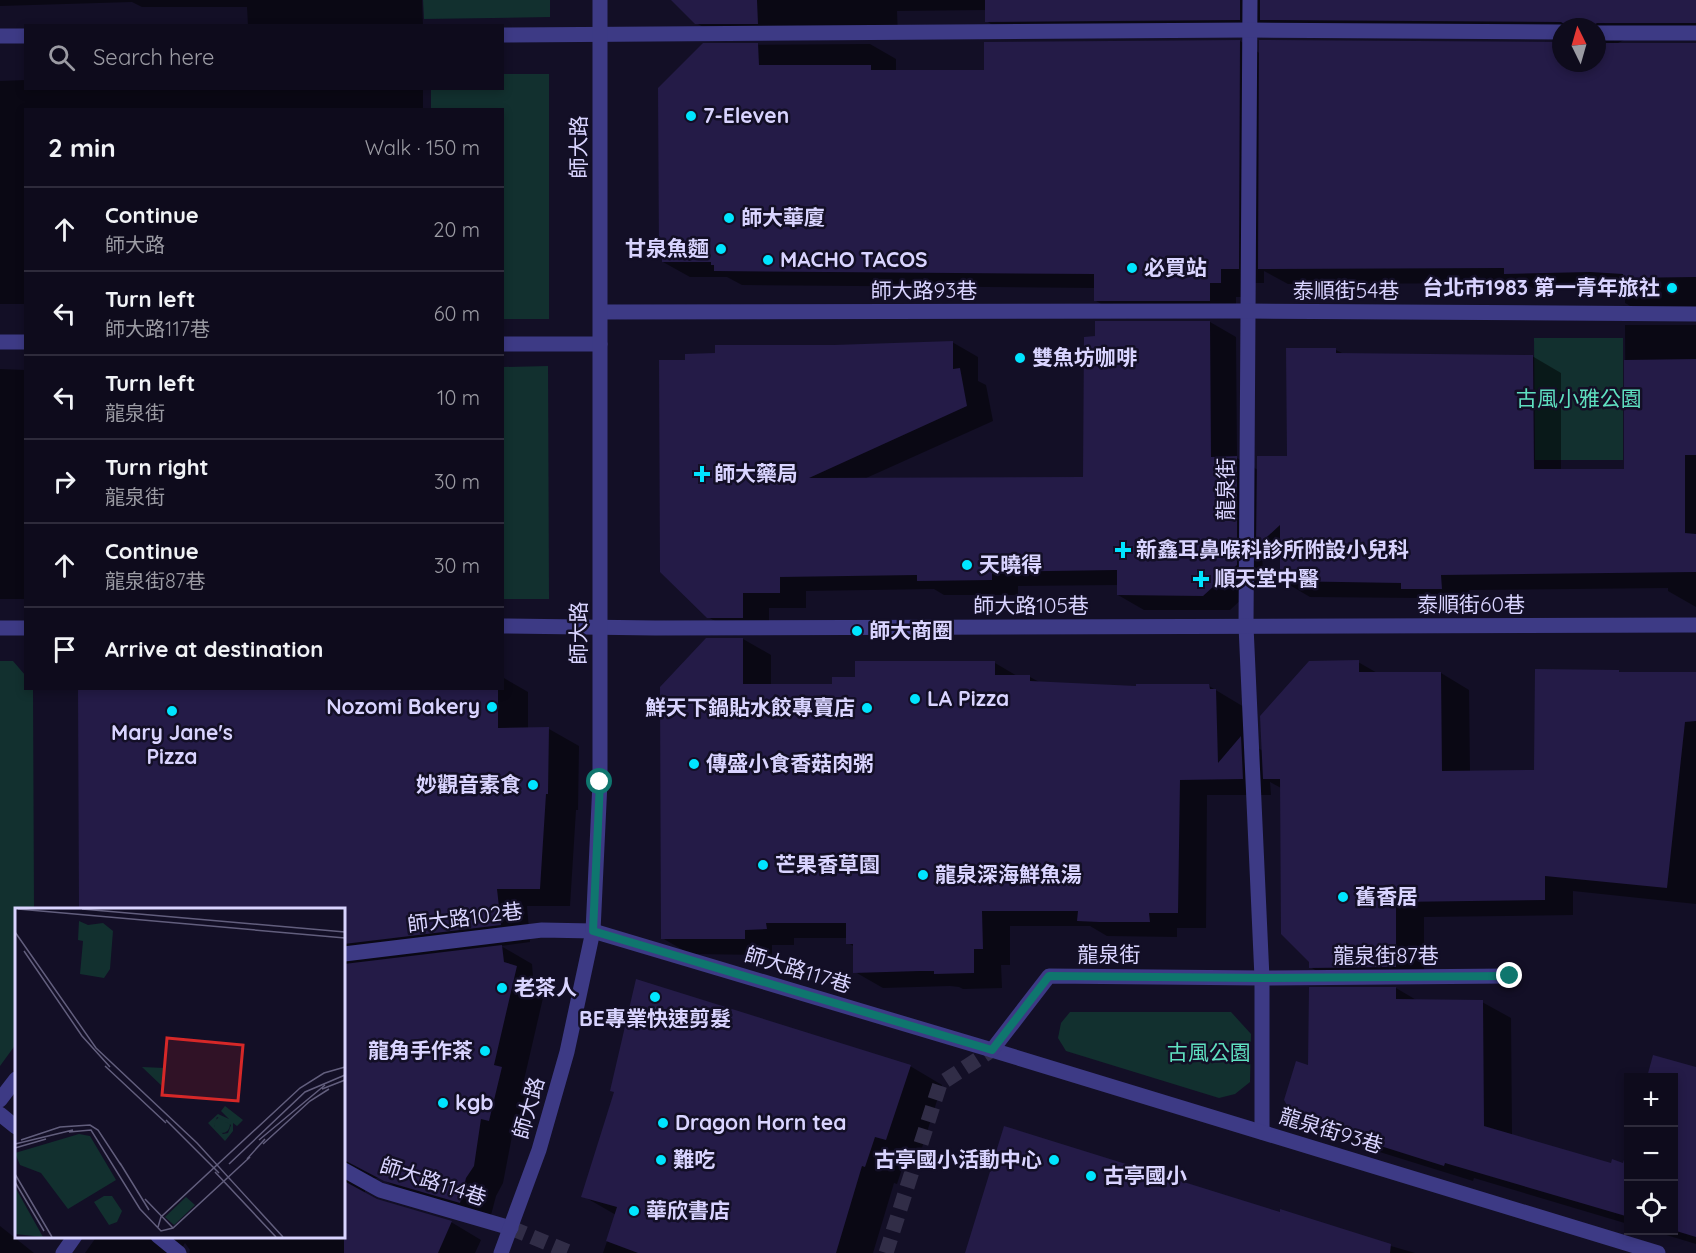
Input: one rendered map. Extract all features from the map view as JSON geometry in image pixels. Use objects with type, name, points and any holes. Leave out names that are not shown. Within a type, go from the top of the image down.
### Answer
[{"type":"street","name":"師大路","points":[[501,1253],[539,1150],[567,1052],[593,931],[600,782],[600,0]]},
{"type":"street","name":"龍泉街","points":[[1250,0],[1246,626],[1262,978],[1262,1132]]},
{"type":"street","points":[[504,35],[1250,30],[1552,32]]},
{"type":"street","points":[[1606,33],[1696,33]]},
{"type":"street","points":[[0,36],[24,36]]},
{"type":"street","name":"師大路93巷","points":[[601,312],[1248,311]]},
{"type":"street","name":"泰順街54巷","points":[[1248,311],[1696,314]]},
{"type":"street","points":[[0,342],[24,342]]},
{"type":"street","points":[[504,344],[600,344]]},
{"type":"street","name":"泰順街60巷","points":[[1246,626],[1696,625]]},
{"type":"street","name":"師大路105巷","points":[[504,626],[1246,626]]},
{"type":"street","points":[[0,628],[24,628]]},
{"type":"street","name":"師大路102巷","points":[[345,954],[542,930],[593,931]]},
{"type":"street","name":"師大路117巷","points":[[593,931],[992,1050]]},
{"type":"street","name":"龍泉街","points":[[992,1050],[1049,976],[1262,978]]},
{"type":"street","name":"龍泉街87巷","points":[[1262,978],[1510,976]]},
{"type":"street","name":"龍泉街93巷","points":[[992,1050],[1658,1253]]},
{"type":"street","points":[[0,1100],[15,1080]]},
{"type":"street","points":[[0,1114],[15,1126]]},
{"type":"street","name":"師大路114巷","points":[[345,1171],[380,1190],[511,1228]]},
{"type":"street","points":[[63,1253],[74,1238]]},
{"type":"street","points":[[160,1238],[179,1253]]},
{"type":"green space","points":[[423,0],[550,0],[550,17],[424,19]]},
{"type":"green space","points":[[504,74],[549,74],[549,319],[504,319],[504,108],[431,108],[431,90],[504,90]]},
{"type":"green space","name":"古風小雅公園","points":[[1534,338],[1623,338],[1623,460],[1535,460]]},
{"type":"green space","points":[[548,366],[549,599],[504,599],[504,367]]},
{"type":"green space","points":[[0,661],[13,661],[24,674],[24,690],[33,690],[34,908],[15,908],[15,1045],[0,1066]]},
{"type":"green space","name":"古風公園","points":[[1070,1012],[1231,1012],[1251,1034],[1250,1082],[1235,1094],[1219,1098],[1066,1051],[1058,1038],[1061,1023]]},
{"type":"building","points":[[671,0],[757,0],[758,24],[695,24]]},
{"type":"building","points":[[985,0],[1240,0],[1240,20],[985,22]]},
{"type":"building","points":[[1260,0],[1696,0],[1696,23],[1606,23],[1606,18],[1552,18],[1552,22],[1260,20]]},
{"type":"building","points":[[1240,40],[1239,269],[1221,269],[1221,283],[1210,283],[1210,301],[1094,301],[1094,274],[714,271],[714,265],[711,265],[711,262],[662,262],[662,256],[659,255],[658,88],[703,43],[758,43],[759,65],[871,65],[871,70],[984,70],[984,42]]},
{"type":"building","points":[[1259,40],[1552,42],[1552,72],[1606,72],[1606,43],[1696,43],[1696,277],[1623,278],[1623,274],[1590,272],[1504,274],[1504,268],[1258,269]]},
{"type":"building","points":[[1095,321],[1210,321],[1211,457],[1237,456],[1237,565],[1203,596],[1117,595],[1117,570],[992,572],[992,580],[917,581],[917,575],[780,577],[780,593],[743,593],[743,618],[707,618],[660,572],[659,360],[685,360],[685,354],[715,353],[715,345],[834,345],[953,341],[953,369],[960,368],[967,406],[809,478],[1083,477],[1084,337],[1095,336]]},
{"type":"building","points":[[1286,348],[1336,348],[1336,353],[1533,355],[1534,469],[1624,469],[1624,360],[1696,359],[1696,455],[1685,455],[1685,533],[1696,534],[1696,572],[1441,575],[1442,589],[1401,589],[1401,583],[1280,581],[1280,525],[1256,547],[1257,456],[1287,456]]},
{"type":"building","points":[[706,638],[743,638],[743,684],[832,684],[832,677],[855,677],[855,661],[995,661],[995,675],[1030,675],[1030,681],[1136,686],[1136,684],[1209,684],[1210,689],[1216,689],[1218,763],[1241,736],[1243,779],[1180,780],[1178,913],[1149,913],[1150,922],[1099,922],[1077,921],[1078,911],[982,911],[983,949],[974,949],[974,973],[934,974],[934,971],[920,971],[853,973],[853,944],[846,944],[846,923],[766,923],[767,929],[745,930],[745,939],[661,939],[660,687]]},
{"type":"building","points":[[1359,660],[1359,672],[1441,672],[1442,771],[1534,770],[1535,669],[1696,672],[1696,721],[1685,722],[1667,888],[1545,876],[1545,900],[1396,902],[1396,967],[1309,968],[1309,962],[1281,934],[1280,779],[1263,779],[1260,716],[1309,661]]},
{"type":"building","points":[[78,690],[498,690],[498,728],[549,727],[548,794],[546,794],[540,889],[497,889],[501,925],[345,944],[344,907],[79,908]]},
{"type":"building","points":[[502,945],[504,962],[517,966],[494,1065],[502,1067],[489,1121],[481,1119],[474,1166],[466,1178],[460,1203],[384,1181],[345,1161],[345,964]]},
{"type":"building","points":[[636,979],[911,1065],[886,1140],[875,1137],[865,1167],[862,1166],[836,1253],[638,1253],[606,1241],[617,1207],[581,1197],[614,1092],[610,1091]]},
{"type":"building","points":[[1309,987],[1396,987],[1396,999],[1483,1000],[1484,1126],[1611,1163],[1612,1159],[1623,1163],[1624,1160],[1624,1216],[1445,1163],[1444,1166],[1295,1119],[1284,1100],[1296,1061],[1308,1065]]},
{"type":"building","points":[[1653,1055],[1696,1067],[1696,1237],[1678,1232],[1678,1073],[1648,1073]]},
{"type":"building","name":"古亭國小","points":[[1004,1126],[1391,1244],[1390,1253],[965,1253]]},
{"type":"building","points":[[345,1182],[377,1199],[452,1221],[438,1253],[344,1253]]},
{"type":"tunnel","points":[[886,1253],[940,1084],[992,1050]]},
{"type":"tunnel","points":[[511,1228],[571,1253]]},
{"type":"place","name":"7-Eleven","points":[[691,116]]},
{"type":"place","name":"師大華廈","points":[[729,218]]},
{"type":"place","name":"甘泉魚麵","points":[[721,249]]},
{"type":"place","name":"MACHO TACOS","points":[[768,260]]},
{"type":"place","name":"必買站","points":[[1132,268]]},
{"type":"place","name":"台北市1983 第一青年旅社","points":[[1672,288]]},
{"type":"place","name":"雙魚坊咖啡","points":[[1020,358]]},
{"type":"place","name":"師大藥局","points":[[702,474]]},
{"type":"place","name":"新鑫耳鼻喉科診所附設小兒科","points":[[1123,550]]},
{"type":"place","name":"天曉得","points":[[967,565]]},
{"type":"place","name":"順天堂中醫","points":[[1201,579]]},
{"type":"place","name":"師大商圈","points":[[857,631]]},
{"type":"place","name":"LA Pizza","points":[[915,699]]},
{"type":"place","name":"Nozomi Bakery","points":[[492,707]]},
{"type":"place","name":"鮮天下鍋貼水餃專賣店","points":[[867,708]]},
{"type":"place","name":"Mary Jane's Pizza","points":[[172,711]]},
{"type":"place","name":"傳盛小食香菇肉粥","points":[[694,764]]},
{"type":"place","name":"妙觀音素食","points":[[533,785]]},
{"type":"place","name":"芒果香草園","points":[[763,865]]},
{"type":"place","name":"龍泉深海鮮魚湯","points":[[923,875]]},
{"type":"place","name":"舊香居","points":[[1343,897]]},
{"type":"place","name":"老茶人","points":[[502,988]]},
{"type":"place","name":"BE專業快速剪髮","points":[[655,997]]},
{"type":"place","name":"龍角手作茶","points":[[485,1051]]},
{"type":"place","name":"kgb","points":[[443,1103]]},
{"type":"place","name":"Dragon Horn tea","points":[[663,1123]]},
{"type":"place","name":"難吃","points":[[661,1160]]},
{"type":"place","name":"古亭國小活動中心","points":[[1054,1160]]},
{"type":"place","name":"古亭國小","points":[[1091,1176]]},
{"type":"place","name":"華欣書店","points":[[634,1211]]},
{"type":"route","points":[[600,782],[593,931],[992,1050],[1049,976],[1262,978],[1510,976]]}]
